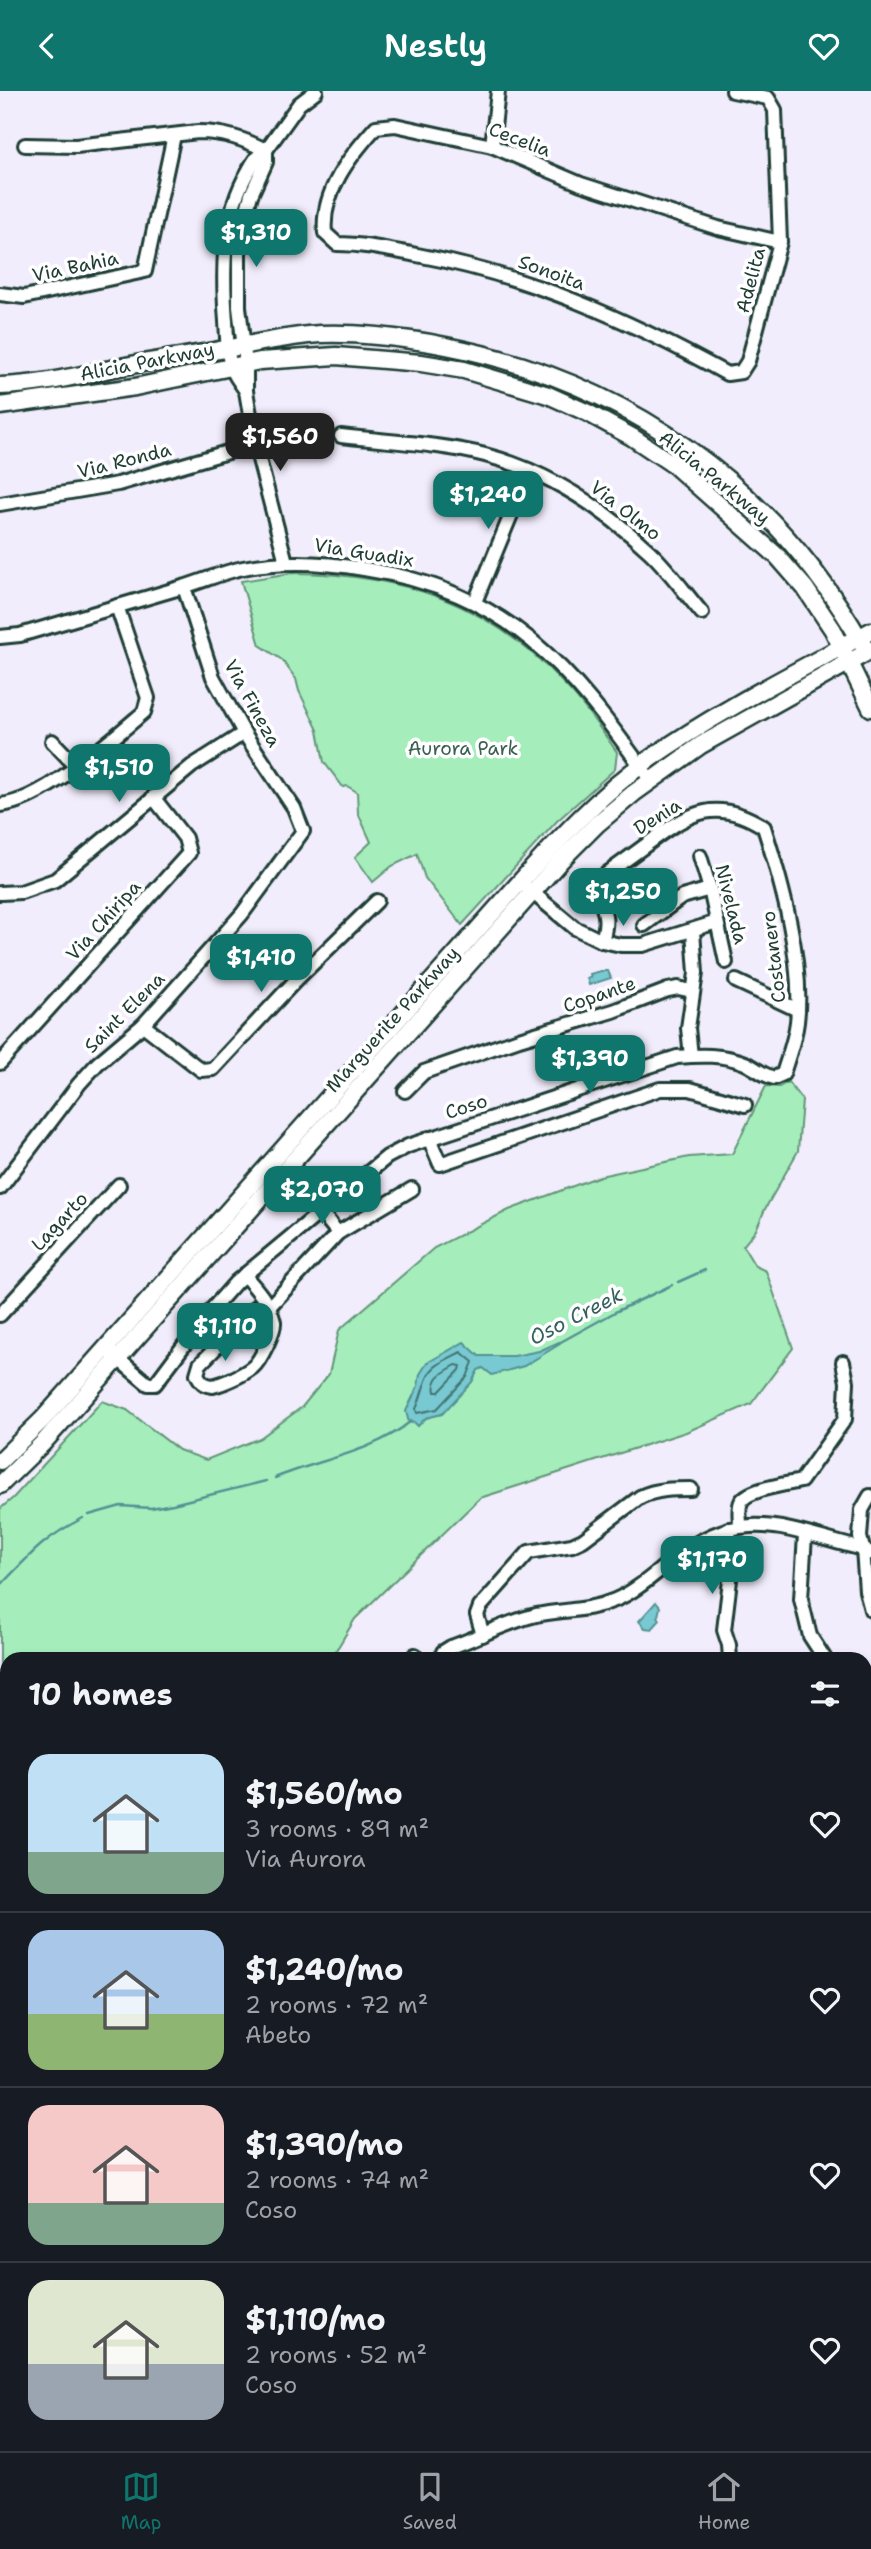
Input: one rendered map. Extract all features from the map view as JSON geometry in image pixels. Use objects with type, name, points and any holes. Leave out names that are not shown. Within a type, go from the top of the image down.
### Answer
[{"type":"main road","name":"Alicia Parkway","points":[[0,386],[36,385],[117,368],[310,335],[419,341],[508,360],[595,393],[628,409],[684,445],[739,488],[793,544],[868,646]]},
{"type":"main road","name":"Alicia Parkway","points":[[0,406],[135,387],[261,361],[336,356],[421,363],[464,370],[548,395],[632,437],[674,465],[778,557],[805,588],[842,647],[871,708]]},
{"type":"main road","name":"Marguerite Parkway","points":[[0,1485],[43,1443],[112,1354],[526,887],[568,829],[598,800],[641,766],[694,730],[842,647],[868,646]]},
{"type":"main road","name":"Marguerite Parkway","points":[[526,887],[597,824],[701,745],[850,662],[868,646]]},
{"type":"main road","name":"Marguerite Parkway","points":[[0,1461],[112,1354]]},
{"type":"street","points":[[286,562],[255,444],[246,391],[238,365],[236,347],[239,254],[243,224],[251,195],[266,162],[266,150],[299,104],[316,91]]},
{"type":"street","points":[[492,146],[498,91]]},
{"type":"street","name":"Adelita","points":[[733,91],[768,98],[775,110],[780,242],[748,361],[741,372]]},
{"type":"street","name":"Cecelia","points":[[337,244],[325,233],[323,216],[339,173],[376,127],[395,125],[492,146],[581,184],[718,228],[780,242]]},
{"type":"street","points":[[25,145],[76,146],[214,132],[242,138],[266,150]]},
{"type":"street","name":"Via Bahia","points":[[0,294],[24,297],[145,271],[174,135]]},
{"type":"street","name":"Sonoita","points":[[337,244],[361,244],[498,272],[619,318],[727,374],[741,372]]},
{"type":"street","name":"Via Olmo","points":[[341,436],[427,445],[486,455],[565,487],[651,553],[702,613]]},
{"type":"street","name":"Via Ronda","points":[[0,504],[118,484],[255,444]]},
{"type":"street","points":[[475,602],[529,471]]},
{"type":"street","name":"Via Guadix","points":[[0,638],[20,635],[242,568],[286,562],[336,564],[388,572],[435,584],[475,602],[502,617],[538,643],[576,683],[651,781]]},
{"type":"street","name":"Via Fineza","points":[[184,587],[214,677],[243,733],[294,808],[303,831]]},
{"type":"street","points":[[0,806],[13,804],[36,794],[144,712],[148,698],[117,606]]},
{"type":"street","points":[[0,893],[20,892],[55,880],[192,765],[243,733]]},
{"type":"street","points":[[52,741],[76,766]]},
{"type":"street","name":"Via Chiripa","points":[[0,1063],[190,853],[185,838],[153,797]]},
{"type":"street","name":"Denia","points":[[602,941],[608,920],[597,883],[674,823],[704,811],[730,812],[749,817],[764,827]]},
{"type":"street","name":"Costanero","points":[[764,827],[784,891],[795,963],[798,1010],[795,1038],[783,1074],[774,1079]]},
{"type":"street","name":"Saint Elena","points":[[0,1188],[79,1084],[98,1063],[143,1024],[243,914],[303,831]]},
{"type":"street","name":"Nivelada","points":[[700,856],[726,962]]},
{"type":"street","points":[[526,887],[575,928],[602,941],[621,945],[643,945],[718,922]]},
{"type":"street","points":[[644,925],[682,897],[710,889]]},
{"type":"street","points":[[143,1024],[194,1066],[201,1070],[213,1069],[295,981],[377,901]]},
{"type":"street","points":[[691,1056],[688,1028],[696,954],[693,931]]},
{"type":"street","points":[[736,981],[798,1010]]},
{"type":"street","name":"Copante","points":[[405,1091],[424,1072],[519,1039],[613,1011],[668,990],[678,988],[692,991]]},
{"type":"street","name":"Coso","points":[[112,1354],[148,1384],[155,1384],[206,1317],[244,1275],[387,1157],[429,1138],[677,1057],[721,1056],[746,1063],[763,1076],[774,1079]]},
{"type":"street","points":[[653,1065],[660,1089]]},
{"type":"street","points":[[429,1138],[440,1164],[660,1089],[690,1090],[744,1105]]},
{"type":"street","name":"Lagarto","points":[[0,1315],[118,1185]]},
{"type":"street","points":[[268,1308],[338,1233],[412,1189]]},
{"type":"street","points":[[320,1211],[338,1233]]},
{"type":"street","points":[[244,1275],[260,1292],[268,1308],[274,1324],[274,1330],[255,1366],[220,1384],[206,1385],[200,1380],[197,1374],[200,1364],[256,1307],[268,1308]]},
{"type":"street","points":[[730,1652],[724,1630],[734,1527],[740,1506],[744,1497],[760,1490],[801,1481],[845,1419],[847,1382],[843,1362]]},
{"type":"street","points":[[483,1635],[477,1615],[480,1607],[530,1552],[572,1545],[583,1540],[649,1493],[664,1489],[691,1489]]},
{"type":"street","points":[[870,1496],[862,1510],[860,1537],[868,1549],[871,1610]]},
{"type":"street","points":[[446,1652],[450,1647],[535,1616],[585,1610],[618,1599],[710,1534],[734,1527],[769,1526],[868,1549]]},
{"type":"street","points":[[805,1535],[801,1599],[810,1636],[820,1652]]},
{"type":"green space","name":"Aurora Park","points":[[292,573],[371,579],[442,598],[474,613],[536,656],[579,701],[617,752],[615,769],[557,821],[462,925],[425,878],[417,854],[392,866],[373,882],[355,857],[371,842],[358,813],[357,792],[347,786],[343,787],[324,762],[318,730],[296,679],[282,660],[260,645],[241,581]]},
{"type":"green space","points":[[788,1082],[802,1100],[798,1151],[756,1230],[743,1246],[755,1266],[766,1271],[793,1348],[751,1404],[686,1432],[480,1498],[355,1619],[335,1652],[0,1652],[0,1509],[102,1401],[127,1410],[179,1450],[206,1460],[260,1438],[302,1407],[329,1374],[339,1330],[434,1248],[509,1210],[600,1176],[689,1157],[732,1154],[766,1086],[779,1087]]},
{"type":"water","points":[[608,971],[611,978],[589,985],[587,978],[591,977],[590,974]]},
{"type":"water","points":[[464,1342],[479,1356],[514,1356],[539,1351],[559,1342],[560,1344],[524,1366],[492,1375],[483,1368],[478,1370],[472,1382],[442,1414],[426,1418],[418,1426],[414,1422],[409,1423],[406,1411],[427,1363]]},
{"type":"water","points":[[656,1602],[660,1607],[660,1620],[652,1629],[645,1628],[639,1621]]},
{"type":"waterway","name":"Oso Creek","points":[[678,1282],[705,1270]]},
{"type":"waterway","name":"Oso Creek","points":[[557,1344],[672,1285]]},
{"type":"waterway","name":"Oso Creek","points":[[275,1478],[380,1441],[411,1421]]},
{"type":"waterway","name":"Oso Creek","points":[[89,1515],[121,1506],[151,1508],[173,1504],[266,1481]]},
{"type":"waterway","name":"Oso Creek","points":[[0,1586],[47,1540],[83,1518]]}]
